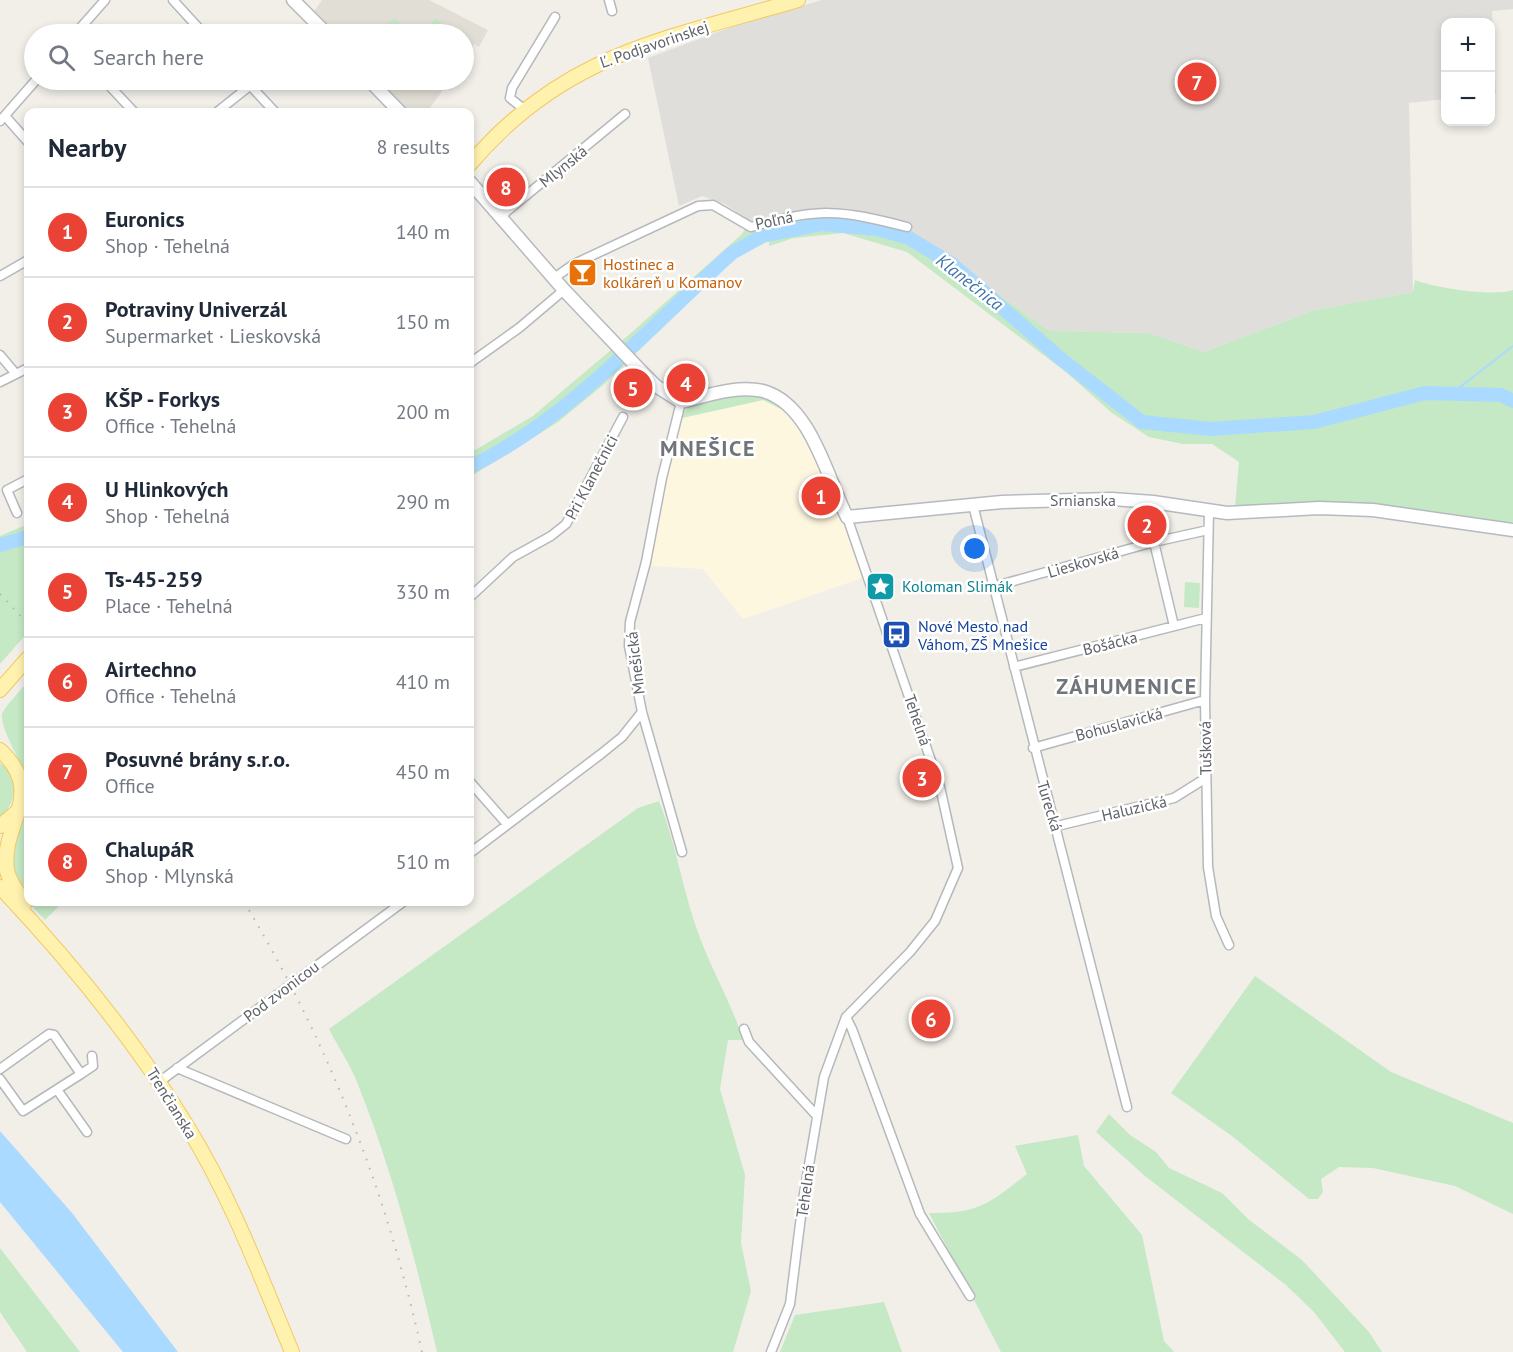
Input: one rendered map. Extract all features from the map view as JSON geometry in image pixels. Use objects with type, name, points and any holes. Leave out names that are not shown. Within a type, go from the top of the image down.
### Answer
[{"type":"main road","name":"Ľ. Podjavorinskej","points":[[474,160],[525,110],[555,86],[594,64],[628,50],[798,0]]},
{"type":"main road","points":[[0,690],[24,663]]},
{"type":"main road","points":[[2,751],[15,766],[22,784],[22,797],[7,851],[7,865],[10,880],[24,902]]},
{"type":"main road","points":[[0,826],[18,811]]},
{"type":"main road","name":"Trenčianska","points":[[0,887],[83,979],[159,1082],[188,1126],[250,1250],[292,1352]]},
{"type":"main road","points":[[26,906],[31,919]]},
{"type":"street","points":[[84,24],[105,0]]},
{"type":"street","points":[[173,0],[195,24]]},
{"type":"street","points":[[293,0],[317,24]]},
{"type":"street","points":[[609,0],[612,11]]},
{"type":"street","points":[[525,110],[510,98],[512,88],[555,17]]},
{"type":"street","points":[[24,138],[2,119],[27,90]]},
{"type":"street","points":[[113,90],[130,108]]},
{"type":"street","points":[[221,108],[241,90]]},
{"type":"street","points":[[258,90],[272,108]]},
{"type":"street","points":[[379,90],[396,108]]},
{"type":"street","name":"Mlynská","points":[[500,217],[625,114]]},
{"type":"street","points":[[474,187],[564,290],[640,370],[656,386],[681,402]]},
{"type":"street","name":"Poľná","points":[[554,278],[574,264],[698,206],[712,205],[751,227],[787,216],[824,211],[845,212],[907,227]]},
{"type":"street","points":[[0,276],[24,262]]},
{"type":"street","points":[[474,360],[519,328],[564,290]]},
{"type":"street","points":[[0,355],[16,374]]},
{"type":"street","points":[[0,381],[24,370]]},
{"type":"street","name":"Tehelná","points":[[681,402],[730,391],[762,391],[780,399],[797,414],[818,450],[847,517],[940,787],[958,868],[935,921],[910,952],[846,1017],[824,1077],[790,1304],[771,1352]]},
{"type":"street","name":"Mnešická","points":[[681,402],[662,478],[646,562],[630,622],[629,646],[633,679],[682,852]]},
{"type":"street","name":"Pri Klanečnici","points":[[474,593],[513,557],[551,536],[566,524],[622,417]]},
{"type":"street","points":[[17,513],[3,491],[24,481]]},
{"type":"street","name":"Srnianska","points":[[847,517],[973,505],[1113,500],[1153,502],[1237,513],[1319,508],[1373,510],[1513,530]]},
{"type":"street","name":"Turecká","points":[[973,505],[1033,748],[1057,826],[1127,1107]]},
{"type":"street","name":"Tušková","points":[[1209,511],[1205,700],[1208,867],[1216,916],[1229,945]]},
{"type":"street","name":"Lieskovská","points":[[993,588],[1154,542],[1208,531]]},
{"type":"street","points":[[1154,542],[1174,626]]},
{"type":"street","name":"Bošácka","points":[[1014,667],[1206,618]]},
{"type":"street","name":"Bohuslavická","points":[[1033,748],[1205,700]]},
{"type":"street","points":[[474,850],[622,737],[642,712]]},
{"type":"street","name":"Haluzická","points":[[1057,826],[1174,798],[1206,777]]},
{"type":"street","points":[[474,789],[507,824]]},
{"type":"street","name":"Pod zvonicou","points":[[159,1082],[398,906]]},
{"type":"street","points":[[846,1017],[920,1214],[970,1296]]},
{"type":"street","points":[[744,1029],[749,1042],[817,1116]]},
{"type":"street","points":[[0,1069],[49,1034],[54,1035],[81,1074]]},
{"type":"street","points":[[0,1078],[23,1111],[93,1066],[92,1056]]},
{"type":"street","points":[[177,1068],[346,1139]]},
{"type":"street","points":[[58,1090],[87,1132]]},
{"type":"shaded area","points":[[322,0],[429,0],[488,30],[479,47],[474,44],[474,24],[323,24],[313,13]]},
{"type":"shaded area","points":[[822,0],[1513,0],[1513,9],[1492,11],[1492,18],[1441,18],[1441,99],[1409,103],[1413,292],[1315,310],[1204,352],[1149,333],[1049,331],[912,231],[789,211],[750,221],[725,204],[702,196],[679,206],[648,58],[742,23]]},
{"type":"shaded area","points":[[384,90],[443,90],[430,108],[402,108]]},
{"type":"shaded area","points":[[764,400],[785,411],[797,422],[844,518],[862,578],[743,619],[703,569],[651,566],[663,485],[682,418]]},
{"type":"green space","points":[[394,18],[400,24],[387,24]]},
{"type":"green space","points":[[436,18],[442,24],[430,24]]},
{"type":"green space","points":[[788,211],[912,231],[1049,331],[1149,333],[1204,352],[1315,310],[1413,292],[1415,280],[1464,291],[1492,293],[1513,290],[1513,522],[1488,522],[1391,508],[1235,507],[1239,462],[1212,444],[1183,444],[1149,437],[1112,413],[1066,372],[907,252],[843,233],[794,238],[769,246],[769,241],[736,257],[602,386],[558,422],[474,474],[474,451],[533,416],[742,234],[750,221]]},
{"type":"green space","points":[[749,394],[763,396],[785,411],[763,400],[682,418],[691,407],[700,403],[721,397]]},
{"type":"green space","points":[[24,526],[24,637],[0,664],[0,536]]},
{"type":"green space","points":[[1185,582],[1200,583],[1199,608],[1184,607]]},
{"type":"green space","points":[[24,686],[24,771],[2,721],[2,714]]},
{"type":"green space","points":[[0,763],[12,776],[14,790],[10,805],[0,819]]},
{"type":"green space","points":[[659,801],[671,835],[694,921],[743,1040],[728,1040],[720,1089],[745,1175],[741,1243],[751,1291],[733,1352],[437,1352],[412,1250],[370,1115],[354,1075],[329,1029],[638,808]]},
{"type":"green space","points":[[24,802],[24,898],[9,870],[16,827]]},
{"type":"green space","points":[[32,906],[59,906],[45,920]]},
{"type":"green space","points":[[1255,976],[1391,1072],[1513,1123],[1513,1214],[1455,1186],[1373,1168],[1339,1167],[1321,1179],[1323,1192],[1318,1199],[1309,1199],[1232,1136],[1171,1093]]},
{"type":"green space","points":[[1109,1114],[1130,1135],[1156,1152],[1169,1168],[1222,1193],[1248,1219],[1302,1260],[1369,1332],[1382,1352],[1345,1352],[1314,1312],[1286,1285],[1145,1176],[1096,1132]]},
{"type":"green space","points":[[1078,1135],[1084,1166],[1142,1235],[1164,1341],[1174,1352],[1001,1352],[929,1213],[960,1212],[972,1209],[992,1200],[1027,1174],[1015,1146]]},
{"type":"green space","points":[[0,1248],[80,1352],[27,1352],[0,1312]]},
{"type":"green space","points":[[884,1302],[902,1352],[780,1352],[795,1315]]},
{"type":"water","points":[[0,1131],[72,1213],[178,1352],[123,1352],[0,1202]]},
{"type":"waterway","name":"Klanečnica","points":[[474,465],[507,447],[575,397],[732,253],[762,236],[822,224],[877,229],[909,238],[952,264],[1061,359],[1142,422],[1211,429],[1314,422],[1425,393],[1501,395],[1513,401]]},
{"type":"waterway","points":[[1451,394],[1513,346]]},
{"type":"waterway","name":"Klanečnica","points":[[0,545],[24,538]]},
{"type":"railway","points":[[0,594],[24,620]]},
{"type":"railway","points":[[246,906],[302,1009],[351,1120],[391,1234],[422,1352]]},
{"type":"place","name":"Posuvné brány s.r.o.","points":[[1197,82]]},
{"type":"place","name":"ChalupáR","points":[[506,187]]},
{"type":"place","name":"Hostinec a kolkáreň u Komanov","points":[[582,273]]},
{"type":"place","name":"U Hlinkových","points":[[686,383]]},
{"type":"place","name":"Ts-45-259","points":[[633,388]]},
{"type":"place","name":"Euronics","points":[[821,496]]},
{"type":"place","name":"Potraviny Univerzál","points":[[1147,525]]},
{"type":"place","name":"Koloman Slimák","points":[[881,586]]},
{"type":"place","name":"Nové Mesto nad Váhom, ZŠ Mnešice","points":[[897,635]]},
{"type":"place","name":"KŠP - Forkys","points":[[922,778]]},
{"type":"place","name":"Airtechno","points":[[931,1019]]},
{"type":"district","name":"MNEŠICE","points":[[708,448]]},
{"type":"district","name":"ZÁHUMENICE","points":[[1127,686]]}]
